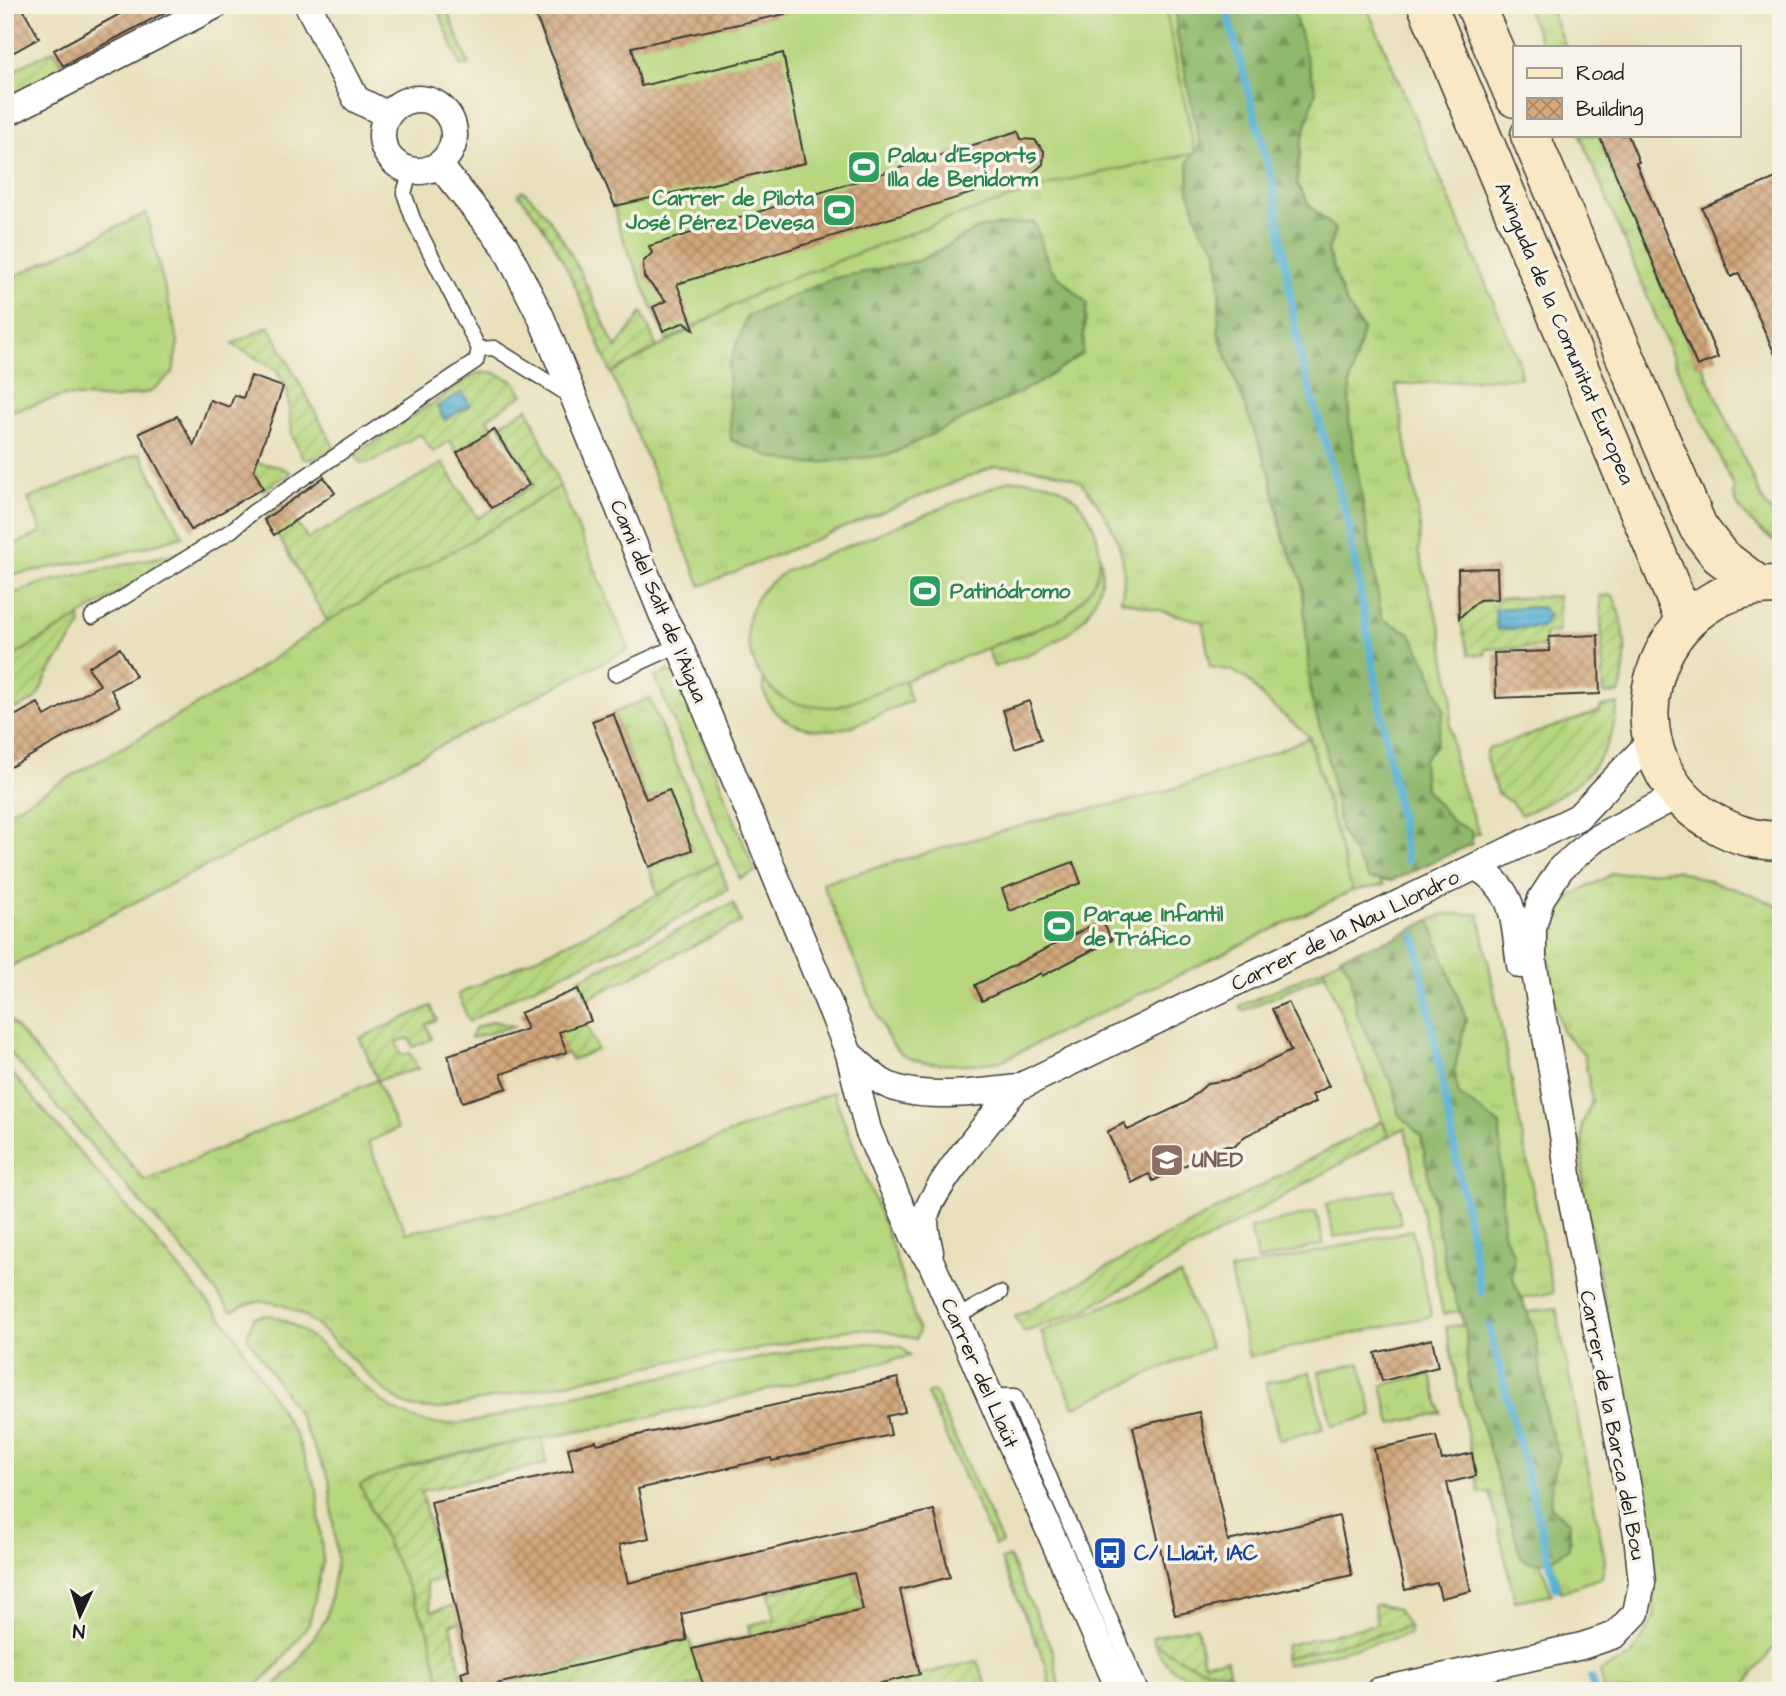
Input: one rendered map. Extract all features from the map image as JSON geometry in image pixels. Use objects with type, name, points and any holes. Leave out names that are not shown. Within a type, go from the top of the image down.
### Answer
[{"type":"main road","name":"Avinguda de la Comunitat Europea","points":[[1427,5],[1685,621]]},
{"type":"main road","points":[[1475,5],[1513,93]]},
{"type":"main road","points":[[1531,136],[1698,527],[1720,556],[1770,585]]},
{"type":"main road","points":[[1770,585],[1719,597],[1685,621],[1660,656],[1648,698],[1651,741],[1661,770],[1678,795],[1706,819],[1739,835],[1779,842]]},
{"type":"street","points":[[5,114],[216,5]]},
{"type":"street","points":[[308,5],[356,99],[388,115]]},
{"type":"street","points":[[419,99],[441,107],[452,122],[454,142],[449,155],[439,165],[430,170],[411,171],[391,159],[384,149],[383,126],[396,106],[419,99]]},
{"type":"street","name":"Camí del Salt de l'Aigua","points":[[439,165],[505,246],[541,317],[663,617],[679,645],[849,1054]]},
{"type":"street","name":"Carrer de la Nau Llondro","points":[[849,1054],[884,1083],[912,1090],[957,1094],[1017,1088],[1578,817],[1651,741]]},
{"type":"street","name":"Carrer de la Barca del Bou","points":[[1379,1691],[1582,1646],[1615,1635],[1636,1613],[1642,1583],[1637,1534],[1592,1317],[1570,1192],[1533,961],[1533,927],[1541,899],[1561,868],[1595,839],[1678,795]]},
{"type":"street","name":"Carrer de la Barca del Bou","points":[[1477,867],[1496,879],[1508,900],[1540,1074],[1556,1092]]},
{"type":"street","name":"Carrer del Llaüt","points":[[849,1054],[868,1130],[917,1244],[931,1262],[1120,1691]]},
{"type":"street","name":"Carrer de la Nau Llondro","points":[[931,1262],[925,1218],[941,1187],[978,1133],[1017,1088]]},
{"type":"lane","points":[[92,617],[232,530],[253,512],[477,361],[479,349],[413,219],[404,193],[411,171]]},
{"type":"lane","points":[[479,349],[494,348],[576,399]]},
{"type":"lane","points":[[615,674],[679,645]]},
{"type":"lane","points":[[956,1318],[1000,1293]]},
{"type":"lane","points":[[989,1396],[1015,1396],[1141,1691]]},
{"type":"green space","points":[[436,5],[445,5],[469,64],[461,67]]},
{"type":"green space","name":"Palau d'Esports Illa de Benidorm","points":[[531,5],[1171,5],[1167,17],[1195,153],[1062,181],[944,220],[762,290],[667,341],[619,229],[610,189],[584,136]]},
{"type":"green space","points":[[1171,5],[1184,5],[1285,480],[1361,858],[1384,885],[1352,891],[1310,737],[1264,699],[1248,680],[1233,671],[1210,667],[1203,622],[1121,600],[1124,572],[1120,547],[1102,511],[1080,482],[1050,471],[995,466],[701,586],[611,373],[762,290],[944,220],[1062,181],[1195,153],[1167,17]]},
{"type":"green space","points":[[1177,5],[1292,5],[1316,91],[1301,144],[1297,184],[1310,206],[1335,229],[1328,252],[1345,301],[1363,330],[1350,383],[1349,420],[1382,619],[1410,633],[1428,666],[1444,710],[1436,745],[1423,760],[1425,789],[1453,822],[1471,830],[1472,844],[1391,881],[1369,879],[1341,832],[1326,748],[1311,697],[1302,581],[1284,540],[1270,474],[1218,333],[1220,288],[1217,248],[1200,228],[1189,192],[1188,161],[1200,144],[1176,30]]},
{"type":"green space","points":[[1269,5],[1366,5],[1518,359],[1521,377],[1396,385],[1420,524],[1419,554],[1441,630],[1452,697],[1450,725],[1456,770],[1479,833],[1453,843],[1426,807],[1377,625],[1289,184]]},
{"type":"green space","points":[[1525,5],[1549,5],[1565,46],[1543,46]]},
{"type":"green space","points":[[54,50],[65,70],[8,100],[5,74]]},
{"type":"green space","points":[[1580,136],[1599,136],[1697,365],[1702,364],[1765,505],[1781,521],[1781,544],[1757,528],[1742,512],[1734,495],[1734,487],[1679,372]]},
{"type":"green space","points":[[522,190],[551,221],[564,242],[616,349],[642,312],[657,347],[611,373],[572,279],[548,234],[518,194]]},
{"type":"green space","points":[[146,213],[178,341],[173,373],[150,392],[113,399],[64,396],[5,413],[5,281]]},
{"type":"green space","points":[[1034,222],[1050,268],[1087,303],[1082,354],[1037,384],[889,455],[809,464],[774,458],[731,440],[728,368],[747,316],[831,279],[921,260],[981,227]]},
{"type":"green space","points":[[269,326],[334,447],[316,459],[303,459],[292,435],[287,388],[276,370],[232,344]]},
{"type":"green space","points":[[492,372],[514,381],[523,395],[487,418],[494,429],[457,453],[450,441],[433,452],[420,434],[372,462],[361,463],[355,455],[477,373]]},
{"type":"green space","points":[[528,408],[560,486],[486,532],[327,621],[267,517],[284,505],[308,539],[443,463],[478,518],[534,485],[500,425]]},
{"type":"green space","points":[[213,449],[231,459],[272,465],[291,473],[263,490],[251,466],[232,476],[243,500],[229,507],[200,457]]},
{"type":"green space","points":[[140,453],[183,536],[109,557],[5,576],[5,549],[42,532],[28,499]]},
{"type":"green space","name":"Patinódromo","points":[[1010,480],[1028,480],[1058,487],[1079,503],[1093,526],[1099,553],[1095,579],[1086,595],[1065,617],[838,707],[793,702],[770,688],[762,678],[751,654],[748,628],[754,603],[771,582],[784,572]]},
{"type":"green space","points":[[560,486],[629,649],[5,969],[5,814],[246,677],[327,621],[486,532]]},
{"type":"green space","points":[[190,550],[5,661],[7,596],[42,583]]},
{"type":"green space","points":[[1099,553],[1102,569],[1099,590],[1080,623],[1054,642],[994,667],[987,648],[1043,626],[1074,606],[1094,575]]},
{"type":"green space","points":[[1613,595],[1624,633],[1624,666],[1620,693],[1604,694],[1600,596]]},
{"type":"green space","points":[[1558,596],[1559,632],[1545,633],[1545,647],[1486,649],[1485,655],[1469,655],[1459,615],[1474,600]]},
{"type":"green space","points":[[80,617],[81,625],[47,676],[36,699],[16,709],[5,690],[5,661]]},
{"type":"green space","points":[[668,671],[678,677],[755,872],[740,879],[655,677]]},
{"type":"green space","points":[[763,680],[781,697],[838,707],[905,681],[911,701],[845,728],[817,730],[790,722],[779,715],[765,694]]},
{"type":"green space","points":[[649,698],[718,862],[658,895],[649,867],[692,850],[669,791],[646,799],[613,713]]},
{"type":"green space","points":[[1618,704],[1607,744],[1587,774],[1574,786],[1521,815],[1512,803],[1497,793],[1486,758],[1488,749],[1600,711],[1600,707]]},
{"type":"green space","name":"Parque Infantil de Tráfico","points":[[1309,738],[1352,891],[1001,1061],[978,1064],[922,1062],[901,1054],[894,1047],[885,1032],[822,883],[1065,813],[1159,793]]},
{"type":"green space","points":[[718,862],[728,889],[665,926],[533,988],[469,1022],[458,994],[584,935]]},
{"type":"green space","points":[[1675,870],[1753,895],[1781,908],[1781,1638],[1740,1691],[1604,1691],[1599,1671],[1631,1657],[1655,1617],[1642,1490],[1583,1194],[1582,1124],[1592,1101],[1584,1054],[1562,1031],[1551,988],[1549,939],[1558,913],[1573,895],[1612,874]]},
{"type":"green space","points":[[733,903],[741,922],[587,999],[579,979]]},
{"type":"green space","points":[[1444,914],[1479,914],[1553,1293],[1508,1300],[1447,1056],[1427,921]]},
{"type":"green space","points":[[1430,920],[1466,1019],[1454,1072],[1459,1095],[1500,1125],[1503,1233],[1514,1255],[1512,1276],[1535,1331],[1547,1420],[1559,1455],[1552,1480],[1550,1507],[1570,1523],[1569,1548],[1541,1562],[1522,1559],[1467,1376],[1466,1332],[1445,1265],[1421,1136],[1398,1114],[1395,1090],[1356,1013],[1351,974],[1340,956],[1397,937]]},
{"type":"green space","points":[[1346,955],[1424,1133],[1471,1309],[1443,1314],[1405,1128],[1389,1136],[1323,968]]},
{"type":"green space","points":[[1323,968],[1326,973],[1243,1011],[1240,1006]]},
{"type":"green space","points":[[431,1006],[437,1020],[426,1024],[432,1039],[413,1047],[409,1038],[396,1042],[401,1055],[410,1053],[418,1069],[377,1080],[360,1038]]},
{"type":"green space","points":[[5,1014],[145,1181],[377,1080],[397,1129],[368,1142],[406,1233],[565,1199],[833,1092],[891,1243],[919,1331],[916,1339],[879,1330],[853,1329],[754,1350],[688,1358],[441,1409],[409,1406],[390,1395],[318,1326],[298,1312],[278,1304],[256,1302],[231,1311],[193,1262],[5,1047]]},
{"type":"green space","points":[[585,1020],[597,1050],[571,1060],[567,1053],[551,1060],[542,1036]]},
{"type":"green space","points":[[493,1021],[514,1026],[471,1038],[475,1028]]},
{"type":"green space","points":[[5,1065],[232,1330],[297,1438],[317,1490],[323,1562],[309,1624],[278,1665],[251,1691],[8,1691],[5,1688]]},
{"type":"green space","points":[[1382,1121],[1389,1136],[1083,1311],[1024,1332],[1015,1317]]},
{"type":"green space","points":[[1393,1189],[1401,1223],[1334,1237],[1326,1204]]},
{"type":"green space","points":[[1316,1212],[1324,1244],[1258,1261],[1250,1228]]},
{"type":"green space","points":[[1412,1230],[1432,1316],[1249,1357],[1230,1271]]},
{"type":"green space","points":[[1180,1275],[1211,1347],[1074,1407],[1041,1332]]},
{"type":"green space","points":[[1556,1308],[1605,1561],[1602,1577],[1561,1592],[1553,1563],[1547,1454],[1523,1313]]},
{"type":"green space","points":[[270,1315],[294,1325],[315,1340],[373,1395],[394,1410],[418,1420],[445,1424],[486,1419],[599,1390],[818,1346],[881,1344],[902,1347],[910,1356],[637,1420],[447,1456],[388,1474],[360,1486],[429,1632],[441,1688],[269,1691],[295,1665],[326,1619],[337,1560],[329,1479],[297,1412],[247,1336],[254,1317]]},
{"type":"green space","points":[[1474,1322],[1519,1506],[1552,1594],[1515,1601],[1490,1492],[1479,1493],[1446,1327]]},
{"type":"green space","points":[[1360,1363],[1373,1416],[1332,1426],[1319,1372]]},
{"type":"green space","points":[[1310,1372],[1323,1429],[1279,1440],[1266,1383]]},
{"type":"green space","points":[[1431,1374],[1441,1413],[1391,1424],[1382,1385]]},
{"type":"green space","points":[[934,1391],[1002,1543],[995,1546],[927,1394]]},
{"type":"green space","points":[[542,1438],[546,1464],[421,1491],[443,1579],[426,1583],[431,1611],[568,1581],[572,1595],[451,1624],[465,1689],[442,1691],[429,1632],[360,1485],[426,1461]]},
{"type":"green space","points":[[1009,1557],[1053,1651],[1060,1691],[1046,1691],[1049,1681],[1046,1664],[1001,1560]]},
{"type":"green space","points":[[854,1573],[860,1599],[900,1590],[902,1601],[778,1629],[776,1666],[669,1691],[486,1691],[491,1686],[689,1639],[692,1649],[751,1635],[749,1625],[775,1619],[769,1593]]},
{"type":"green space","points":[[1376,1604],[1397,1609],[1409,1627],[1284,1658],[1286,1645],[1377,1624]]},
{"type":"green space","points":[[1197,1626],[1203,1662],[1227,1659],[1229,1672],[1189,1663],[1154,1642],[1152,1637]]},
{"type":"green space","points":[[1409,1627],[1410,1634],[1286,1665],[1284,1658]]},
{"type":"green space","points":[[1154,1642],[1189,1663],[1229,1672],[1231,1678],[1195,1678],[1175,1671],[1167,1664]]},
{"type":"green space","points":[[977,1661],[989,1691],[847,1691]]},
{"type":"water","points":[[462,392],[470,405],[445,420],[437,407]]},
{"type":"water","points":[[1541,607],[1549,615],[1542,627],[1497,630],[1495,609]]},
{"type":"building","points":[[5,5],[21,5],[39,38],[5,57]]},
{"type":"building","points":[[136,5],[179,5],[63,66],[54,50]]},
{"type":"building","points":[[531,5],[784,5],[785,14],[632,47],[641,86],[783,53],[805,163],[615,206]]},
{"type":"building","name":"Carrer de Pilota José Pérez Devesa","points":[[1018,131],[1021,139],[1035,140],[1044,151],[1043,164],[1031,175],[677,284],[695,331],[685,322],[663,331],[653,307],[666,301],[644,277],[643,262],[652,253],[649,246]]},
{"type":"building","points":[[1599,136],[1628,136],[1639,162],[1636,163],[1718,358],[1697,366]]},
{"type":"building","points":[[1781,176],[1781,368],[1739,273],[1731,277],[1702,208]]},
{"type":"building","points":[[251,376],[283,387],[254,470],[263,488],[191,530],[139,433],[177,416],[194,445],[210,400],[230,407],[234,395],[243,398]]},
{"type":"building","points":[[494,429],[529,485],[492,508],[457,453]]},
{"type":"building","points":[[324,477],[335,493],[274,535],[264,520]]},
{"type":"building","points":[[1497,568],[1498,599],[1479,600],[1459,618],[1458,569]]},
{"type":"building","points":[[1598,635],[1600,694],[1496,698],[1494,653],[1550,651],[1549,637]]},
{"type":"building","points":[[120,648],[136,676],[111,690],[120,706],[5,770],[5,721],[38,703],[45,716],[100,685],[88,667]]},
{"type":"building","points":[[1029,701],[1041,739],[1015,748],[1003,710]]},
{"type":"building","points":[[613,713],[646,799],[669,790],[692,850],[649,867],[592,721]]},
{"type":"building","points":[[1073,862],[1081,883],[1010,911],[1002,889]]},
{"type":"building","points":[[1102,920],[1112,940],[1042,976],[1041,973],[982,1001],[975,985]]},
{"type":"building","points":[[578,989],[591,1021],[559,1032],[567,1052],[501,1074],[507,1088],[462,1102],[448,1055],[527,1029],[520,1013]]},
{"type":"building","points":[[1288,1002],[1329,1086],[1312,1095],[1316,1102],[1245,1136],[1235,1146],[1224,1146],[1153,1181],[1149,1174],[1132,1183],[1107,1132],[1124,1123],[1128,1130],[1185,1103],[1208,1083],[1233,1079],[1291,1051],[1272,1009]]},
{"type":"building","points":[[1432,1339],[1438,1367],[1382,1381],[1375,1353]]},
{"type":"building","points":[[898,1378],[905,1412],[887,1416],[891,1435],[772,1461],[771,1458],[638,1489],[649,1538],[619,1545],[628,1583],[934,1510],[950,1577],[900,1590],[920,1674],[847,1691],[705,1691],[692,1649],[863,1610],[854,1573],[681,1614],[687,1640],[466,1691],[461,1672],[469,1669],[431,1502],[573,1470],[568,1448],[596,1441],[597,1444]]},
{"type":"building","points":[[1199,1412],[1228,1541],[1339,1516],[1352,1575],[1175,1615],[1133,1427]]},
{"type":"building","points":[[1436,1436],[1442,1460],[1472,1453],[1476,1476],[1447,1483],[1471,1591],[1441,1598],[1437,1583],[1405,1590],[1374,1449]]},
{"type":"waterway","points":[[1225,5],[1273,183],[1299,352],[1348,522],[1407,860]]},
{"type":"waterway","points":[[1415,935],[1481,1292]]},
{"type":"waterway","points":[[1489,1327],[1556,1587]]},
{"type":"waterway","points":[[1591,1678],[1594,1691]]},
{"type":"place","name":"Palau d'Esports Illa de Benidorm","points":[[864,167]]},
{"type":"place","name":"Carrer de Pilota José Pérez Devesa","points":[[839,210]]},
{"type":"place","name":"Patinódromo","points":[[925,591]]},
{"type":"place","name":"Parque Infantil de Tráfico","points":[[1059,926]]},
{"type":"place","name":"UNED","points":[[1167,1160]]},
{"type":"place","name":"C/ Llaüt, 1AC","points":[[1110,1553]]}]
